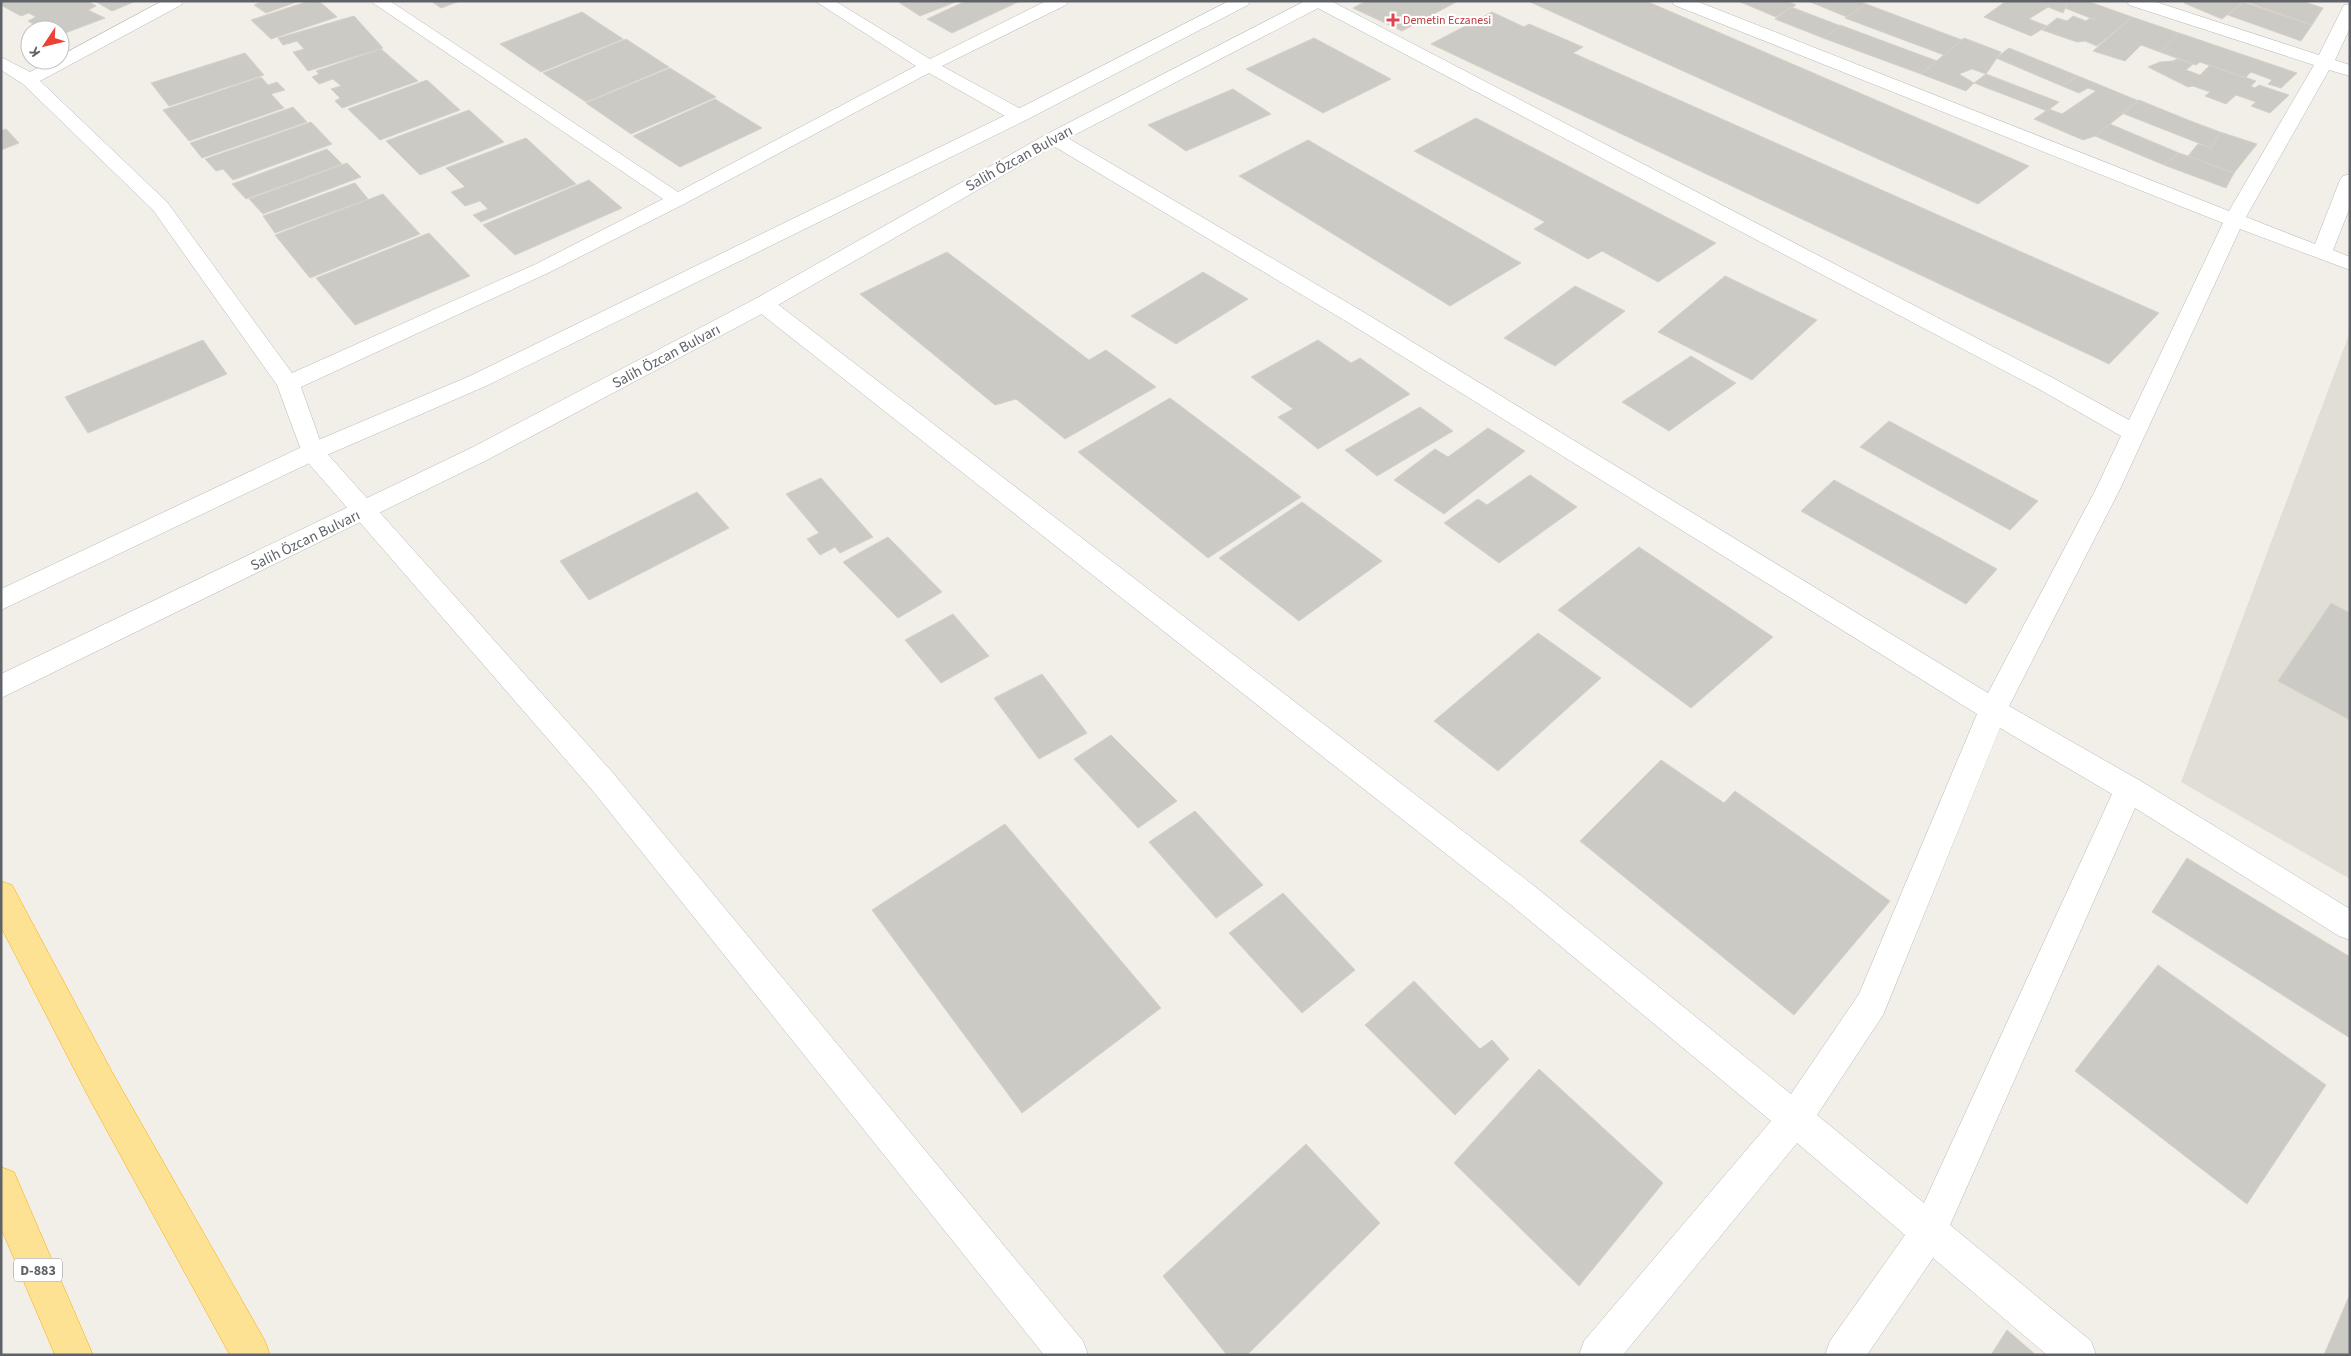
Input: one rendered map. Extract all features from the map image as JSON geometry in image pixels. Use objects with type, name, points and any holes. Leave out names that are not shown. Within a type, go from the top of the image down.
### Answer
[{"type":"highway","points":[[1,895],[100,1084],[251,1355]]},
{"type":"highway","name":"D-883","points":[[1,1185],[74,1355]]},
{"type":"street","points":[[29,80],[175,1]]},
{"type":"street","points":[[378,1],[677,200]]},
{"type":"street","points":[[823,1],[929,66],[1019,116]]},
{"type":"street","points":[[288,384],[543,268],[677,200],[929,66],[1060,1]]},
{"type":"street","points":[[1,600],[312,452],[478,381],[1019,116],[1242,1]]},
{"type":"street","points":[[1318,1],[2045,384],[2134,433]]},
{"type":"street","name":"Salih Özcan Bulvarı","points":[[1,686],[479,454],[763,304],[1054,138],[1318,1]]},
{"type":"street","points":[[1680,1],[2350,264]]},
{"type":"street","points":[[2135,1],[2350,71]]},
{"type":"street","points":[[1598,1355],[1795,1119],[1871,1004],[1993,710],[2108,488],[2234,220],[2324,64],[2350,9]]},
{"type":"street","points":[[1,62],[29,80],[160,206],[288,384],[312,452],[603,782],[1068,1355]]},
{"type":"street","points":[[1054,138],[1357,318],[1993,710],[2129,789],[2350,926]]},
{"type":"street","points":[[2322,253],[2350,180]]},
{"type":"street","points":[[763,304],[1522,895],[1795,1119],[2077,1355]]},
{"type":"street","points":[[1844,1355],[1929,1232],[2129,789]]},
{"type":"shaded area","points":[[2350,332],[2350,879],[2181,782]]},
{"type":"building","points":[[1,1],[88,1],[96,6],[88,10],[105,18],[70,31],[70,20],[30,20],[36,17],[29,13],[21,16],[1,5]]},
{"type":"building","points":[[95,1],[136,1],[112,11]]},
{"type":"building","points":[[263,1],[299,1],[266,13],[254,5]]},
{"type":"building","points":[[309,1],[319,1],[337,17],[271,39],[251,20]]},
{"type":"building","points":[[431,1],[460,1],[441,8]]},
{"type":"building","points":[[897,1],[958,1],[920,16]]},
{"type":"building","points":[[966,1],[1020,1],[952,33],[927,19]]},
{"type":"building","points":[[1366,1],[1458,1],[1402,31],[1353,8]]},
{"type":"building","points":[[1528,1],[1646,1],[2029,166],[1978,204]]},
{"type":"building","points":[[1738,1],[1787,1],[1796,5],[1776,17]]},
{"type":"building","points":[[1808,1],[1858,1],[1866,4],[1847,17]]},
{"type":"building","points":[[2006,1],[2068,1],[2063,13],[2048,7],[2029,19],[2047,26],[2031,36],[1984,17]]},
{"type":"building","points":[[2068,1],[2087,1],[2132,17],[2097,46],[2085,41],[2077,42],[2042,30],[2057,18],[2067,21],[2073,16],[2086,21],[2090,18],[2098,21],[2065,8]]},
{"type":"building","points":[[2185,1],[2244,1],[2222,19],[2184,3]]},
{"type":"building","points":[[2244,1],[2302,1],[2323,8],[2312,25]]},
{"type":"building","points":[[2243,2],[2312,25],[2301,41],[2228,15]]},
{"type":"building","points":[[1866,4],[1962,40],[1944,55],[1845,18]]},
{"type":"building","points":[[1791,7],[1841,26],[1823,38],[1775,19]]},
{"type":"building","points":[[582,12],[623,39],[541,72],[500,44]]},
{"type":"building","points":[[1492,12],[1524,27],[1529,24],[1583,47],[1573,53],[2159,313],[2109,364],[1431,44]]},
{"type":"building","points":[[354,16],[383,48],[308,71],[293,52],[304,49],[297,41],[283,45],[278,38]]},
{"type":"building","points":[[2132,17],[2179,33],[2160,52],[2141,45],[2125,61],[2093,51]]},
{"type":"building","points":[[1840,25],[1937,61],[1921,74],[1823,38]]},
{"type":"building","points":[[2179,33],[2297,73],[2281,88],[2268,84],[2272,80],[2251,72],[2245,78],[2200,62],[2196,65],[2160,52]]},
{"type":"building","points":[[1314,38],[1391,79],[1323,113],[1246,69]]},
{"type":"building","points":[[1964,38],[2001,52],[1986,74],[1972,69],[1959,74],[1974,83],[1966,91],[1921,74]]},
{"type":"building","points":[[626,39],[669,67],[586,102],[543,73]]},
{"type":"building","points":[[2009,48],[2078,76],[2062,86],[1996,58]]},
{"type":"building","points":[[381,49],[418,81],[342,108],[335,101],[340,98],[331,89],[341,86],[333,79],[319,84],[312,77],[319,74],[316,71]]},
{"type":"building","points":[[245,53],[264,75],[169,106],[151,83]]},
{"type":"building","points":[[2177,59],[2193,64],[2186,70],[2200,75],[2210,65],[2256,81],[2251,86],[2255,88],[2259,85],[2289,95],[2270,113],[2251,106],[2256,102],[2236,95],[2226,104],[2205,96],[2210,92],[2193,86],[2188,87],[2148,67],[2160,62]]},
{"type":"building","points":[[670,68],[716,97],[631,134],[586,103]]},
{"type":"building","points":[[1986,74],[2059,102],[2047,111],[1974,83]]},
{"type":"building","points":[[2078,76],[2139,101],[2095,136],[2083,140],[2034,119],[2049,109],[2062,114],[2096,91],[2088,88],[2079,93],[2062,86]]},
{"type":"building","points":[[261,77],[268,85],[277,82],[285,90],[271,94],[284,108],[189,141],[163,110]]},
{"type":"building","points":[[427,80],[460,110],[380,140],[348,109]]},
{"type":"building","points":[[1233,89],[1271,114],[1186,151],[1148,125]]},
{"type":"building","points":[[715,99],[762,128],[680,167],[633,136]]},
{"type":"building","points":[[2139,100],[2220,132],[2211,148],[2122,113]]},
{"type":"building","points":[[293,107],[307,122],[202,158],[190,143]]},
{"type":"building","points":[[469,110],[504,142],[420,175],[386,141]]},
{"type":"building","points":[[1476,118],[1716,243],[1658,282],[1602,251],[1588,259],[1534,229],[1545,222],[1414,151]]},
{"type":"building","points":[[311,122],[332,144],[233,180],[223,169],[216,171],[205,159]]},
{"type":"building","points":[[2110,124],[2179,153],[2164,165],[2095,136]]},
{"type":"building","points":[[6,129],[19,143],[1,150],[1,131]]},
{"type":"building","points":[[2220,132],[2257,144],[2234,173],[2188,156],[2198,144],[2211,148]]},
{"type":"building","points":[[526,138],[576,184],[481,222],[473,215],[488,209],[480,201],[465,206],[451,192],[465,187],[446,168]]},
{"type":"building","points":[[1308,140],[1521,263],[1450,306],[1239,176]]},
{"type":"building","points":[[327,149],[342,164],[246,199],[232,184]]},
{"type":"building","points":[[2179,153],[2234,173],[2226,188],[2164,165]]},
{"type":"building","points":[[347,163],[361,177],[263,214],[249,199]]},
{"type":"building","points":[[589,180],[622,208],[515,255],[483,225]]},
{"type":"building","points":[[355,183],[368,199],[275,233],[263,216]]},
{"type":"building","points":[[383,194],[420,234],[310,278],[275,235]]},
{"type":"building","points":[[429,233],[470,276],[355,325],[316,278]]},
{"type":"building","points":[[947,252],[1089,360],[1106,350],[1156,387],[1065,439],[1016,399],[995,405],[860,294]]},
{"type":"building","points":[[1203,272],[1248,299],[1176,344],[1131,316]]},
{"type":"building","points":[[1725,276],[1817,320],[1752,380],[1658,332]]},
{"type":"building","points":[[1575,286],[1625,311],[1555,366],[1504,338]]},
{"type":"building","points":[[203,340],[227,374],[88,433],[65,397]]},
{"type":"building","points":[[1318,340],[1351,363],[1360,358],[1410,394],[1318,449],[1278,417],[1293,409],[1251,377]]},
{"type":"building","points":[[1691,356],[1736,383],[1669,431],[1622,402]]},
{"type":"building","points":[[1170,398],[1301,497],[1208,558],[1078,452]]},
{"type":"building","points":[[1420,407],[1453,431],[1377,476],[1345,450]]},
{"type":"building","points":[[1889,421],[2038,501],[2010,530],[1860,447]]},
{"type":"building","points":[[1488,428],[1525,451],[1444,514],[1394,480],[1435,449],[1448,457]]},
{"type":"building","points":[[1530,475],[1577,507],[1499,563],[1444,523],[1478,499],[1487,505]]},
{"type":"building","points":[[821,478],[873,537],[840,553],[835,547],[820,555],[807,539],[819,533],[786,494]]},
{"type":"building","points":[[1834,480],[1997,569],[1966,604],[1801,511]]},
{"type":"building","points":[[697,492],[729,528],[589,600],[560,561]]},
{"type":"building","points":[[1302,502],[1382,561],[1299,621],[1219,558]]},
{"type":"building","points":[[888,537],[942,592],[898,618],[843,562]]},
{"type":"building","points":[[1639,547],[1773,637],[1691,708],[1558,610]]},
{"type":"building","points":[[2331,603],[2350,613],[2350,720],[2278,681]]},
{"type":"building","points":[[953,614],[989,656],[941,683],[905,640]]},
{"type":"building","points":[[1538,633],[1601,678],[1498,771],[1434,721]]},
{"type":"building","points":[[1042,674],[1087,733],[1039,759],[994,698]]},
{"type":"building","points":[[1111,735],[1177,801],[1138,828],[1074,759]]},
{"type":"building","points":[[1661,760],[1724,803],[1735,791],[1890,901],[1794,1015],[1580,841]]},
{"type":"building","points":[[1195,811],[1263,885],[1216,918],[1149,842]]},
{"type":"building","points":[[1005,824],[1161,1008],[1022,1113],[872,910]]},
{"type":"building","points":[[2187,858],[2350,957],[2350,1038],[2152,912]]},
{"type":"building","points":[[1283,893],[1355,970],[1302,1013],[1229,933]]},
{"type":"building","points":[[2158,965],[2326,1085],[2247,1204],[2075,1071]]},
{"type":"building","points":[[1414,981],[1480,1049],[1492,1040],[1509,1059],[1455,1115],[1365,1025]]},
{"type":"building","points":[[1539,1069],[1663,1183],[1579,1286],[1454,1163]]},
{"type":"building","points":[[1306,1144],[1380,1223],[1247,1355],[1227,1355],[1163,1276]]},
{"type":"building","points":[[2350,1294],[2350,1355],[2324,1355]]},
{"type":"building","points":[[2007,1330],[2036,1355],[1991,1355]]},
{"type":"place","name":"Demetin Eczanesi","points":[[1393,20]]}]
